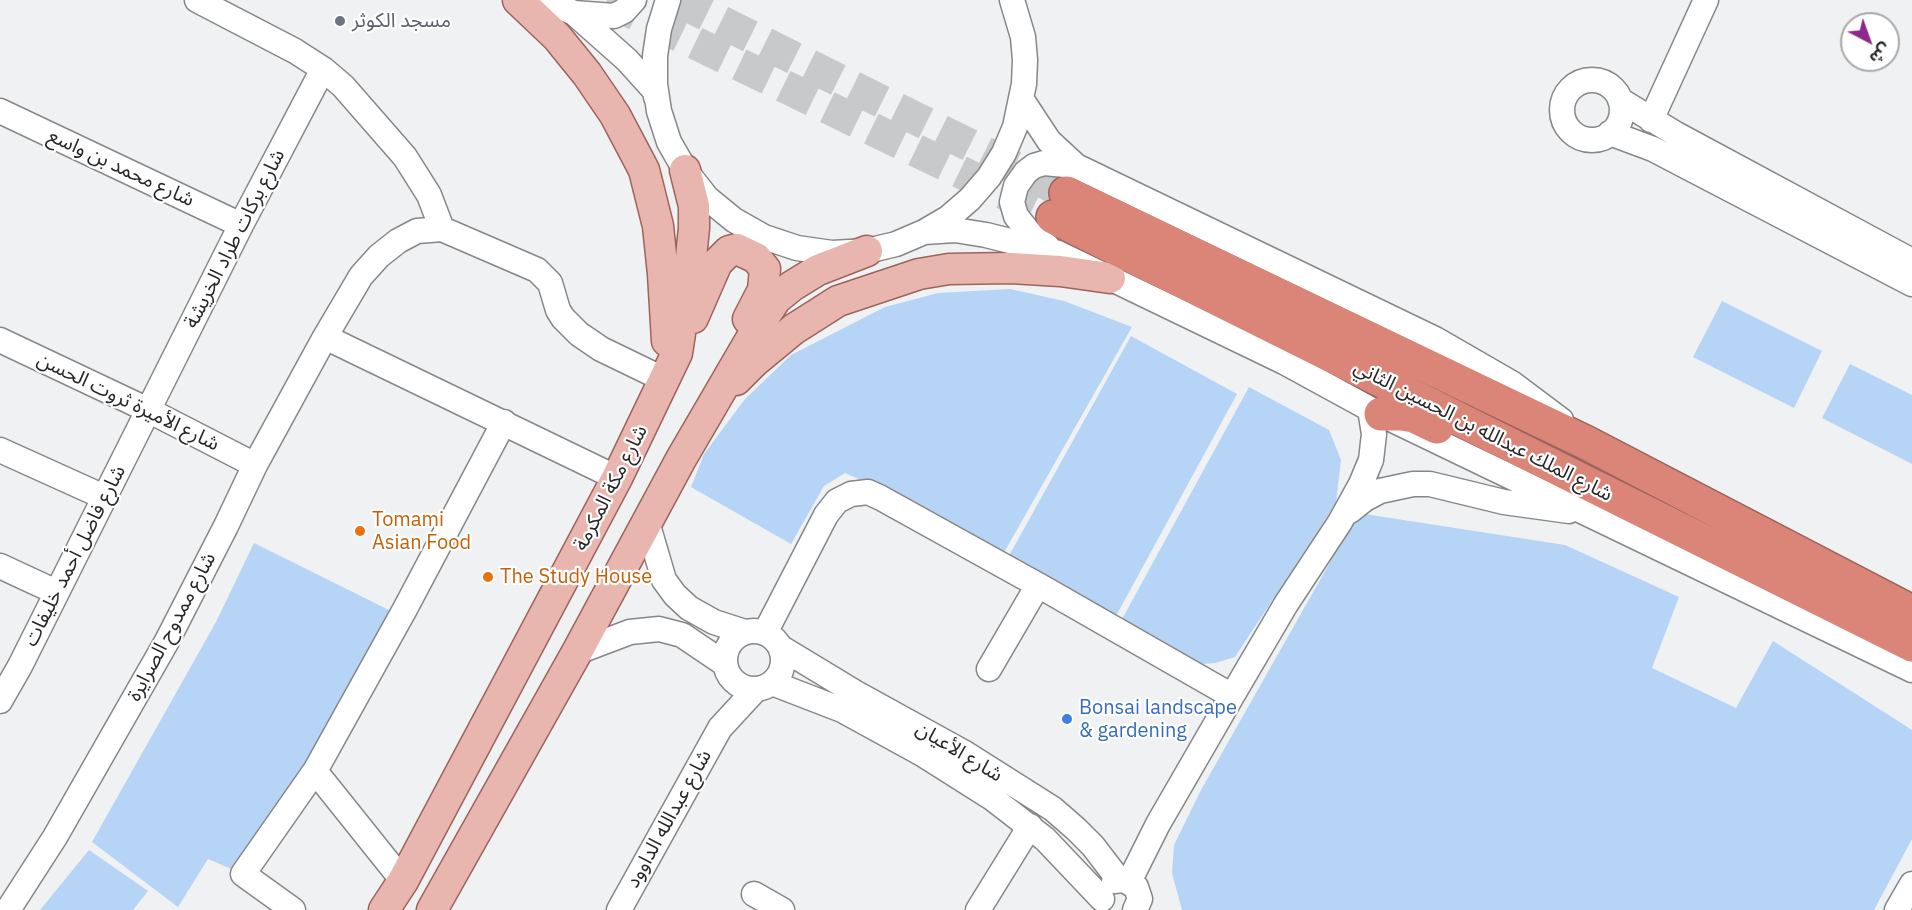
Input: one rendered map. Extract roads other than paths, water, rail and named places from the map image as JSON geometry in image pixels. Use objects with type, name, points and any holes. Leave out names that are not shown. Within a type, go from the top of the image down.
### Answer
[{"type":"highway","name":"شارع الملك عبدالله بن الحسين الثاني","points":[[1065,192],[1585,442],[1912,612]]},
{"type":"highway","name":"شارع الملك عبدالله بن الحسين الثاني","points":[[1065,192],[1585,497],[1912,645]]},
{"type":"highway","points":[[1376,411],[1414,416],[1541,473],[1561,479],[1585,497]]},
{"type":"main road","points":[[518,0],[557,37],[587,74],[615,115],[644,170],[658,226],[671,368]]},
{"type":"main road","name":"شارع مكة المكرمة","points":[[384,910],[403,880],[617,478],[671,368],[690,267],[694,228],[694,206],[685,170]]},
{"type":"main road","points":[[432,910],[577,652],[681,459],[763,290],[765,269],[756,258],[737,249],[729,251],[717,263],[671,368]]},
{"type":"main road","points":[[681,459],[740,355],[776,299],[818,270],[867,251]]},
{"type":"main road","points":[[717,399],[754,362],[794,329],[838,301],[891,282],[949,269],[1011,268],[1060,271],[1110,278]]},
{"type":"street","points":[[197,0],[296,51],[343,86],[405,157],[429,195],[442,229],[537,270],[550,283],[558,310],[563,318],[579,334],[600,349],[671,368]]},
{"type":"street","points":[[545,0],[574,13],[627,60],[655,91],[669,142],[685,170],[707,198],[734,220],[764,237],[797,248],[832,253],[867,251],[896,244],[924,232],[956,212],[989,177],[1004,153],[1022,100],[1025,60],[1023,37],[1012,0]]},
{"type":"street","points":[[574,13],[614,16],[624,11],[634,0]]},
{"type":"street","points":[[659,111],[655,84],[655,56],[659,28],[668,0]]},
{"type":"street","points":[[1651,120],[1706,0]]},
{"type":"street","name":"شارع بركات طراد الخريشة","points":[[148,410],[323,69]]},
{"type":"street","points":[[1620,100],[1622,109],[1620,118],[1610,133],[1593,140],[1575,135],[1564,120],[1563,102],[1573,87],[1591,80],[1608,85],[1620,100],[1651,120],[1912,261]]},
{"type":"street","points":[[1022,100],[1049,141],[1065,192]]},
{"type":"street","name":"شارع محمد بن واسع","points":[[0,111],[242,225]]},
{"type":"street","points":[[1610,133],[1653,149],[1912,284]]},
{"type":"street","points":[[1065,192],[1044,163],[1026,172],[1016,186],[1012,202],[1016,216],[1032,237],[1059,253],[1284,362],[1376,411],[1371,460],[1361,484],[1340,522],[1286,604],[1158,824],[1135,895],[1107,886],[1103,907]]},
{"type":"street","name":"شارع ممدوح الصرايرة","points":[[8,910],[54,837],[167,641],[255,465],[361,276],[379,256],[398,241],[417,231],[442,229]]},
{"type":"street","points":[[924,232],[955,230],[1059,253]]},
{"type":"street","points":[[325,337],[617,478]]},
{"type":"street","name":"شارع الأميرة ثروت الحسن","points":[[0,340],[148,410],[255,465]]},
{"type":"street","name":"شارع فاضل أحمد خليفات","points":[[0,700],[148,410]]},
{"type":"street","points":[[293,910],[243,874],[315,771],[504,423]]},
{"type":"street","points":[[0,450],[104,497]]},
{"type":"street","points":[[1340,522],[1365,499],[1380,491],[1413,484],[1447,487],[1527,506],[1585,497]]},
{"type":"street","points":[[764,638],[826,515],[837,501],[850,494],[868,492],[1038,585],[1232,696]]},
{"type":"street","name":"شارع الملك عبدالله بن الحسين الثاني","points":[[1585,497],[1912,670]]},
{"type":"street","name":"شارع الأعيان","points":[[647,522],[664,580],[675,596],[689,608],[714,622],[764,638],[856,693],[963,752],[1053,809],[1093,846],[1135,895]]},
{"type":"street","points":[[0,566],[56,592]]},
{"type":"street","points":[[989,669],[1038,585]]},
{"type":"street","points":[[577,652],[630,632],[659,629],[682,635],[728,671],[738,685],[764,686],[778,676],[783,657],[764,638],[736,637],[729,644],[725,653],[728,671]]},
{"type":"street","name":"شارع عبدالله الداوود","points":[[720,728],[728,671]]},
{"type":"street","name":"شارع الأعيان","points":[[764,686],[842,710],[914,750],[992,798],[1030,826],[1052,846],[1103,907]]},
{"type":"street","name":"شارع عبدالله الداوود","points":[[618,910],[720,728],[764,686]]},
{"type":"street","points":[[315,771],[403,880]]},
{"type":"street","points":[[978,910],[1030,826]]},
{"type":"street","points":[[1897,910],[1912,885]]},
{"type":"street","points":[[753,894],[782,910]]},
{"type":"tunnel","points":[[607,0],[1053,217]]},
{"type":"tunnel","points":[[677,0],[1066,193]]},
{"type":"place","name":"مسجد الكوثر","points":[[340,21]]},
{"type":"place","name":"Tomami Asian Food","points":[[360,531]]},
{"type":"place","name":"The Study House","points":[[488,577]]},
{"type":"place","name":"Bonsai landscape & gardening","points":[[1067,719]]}]
